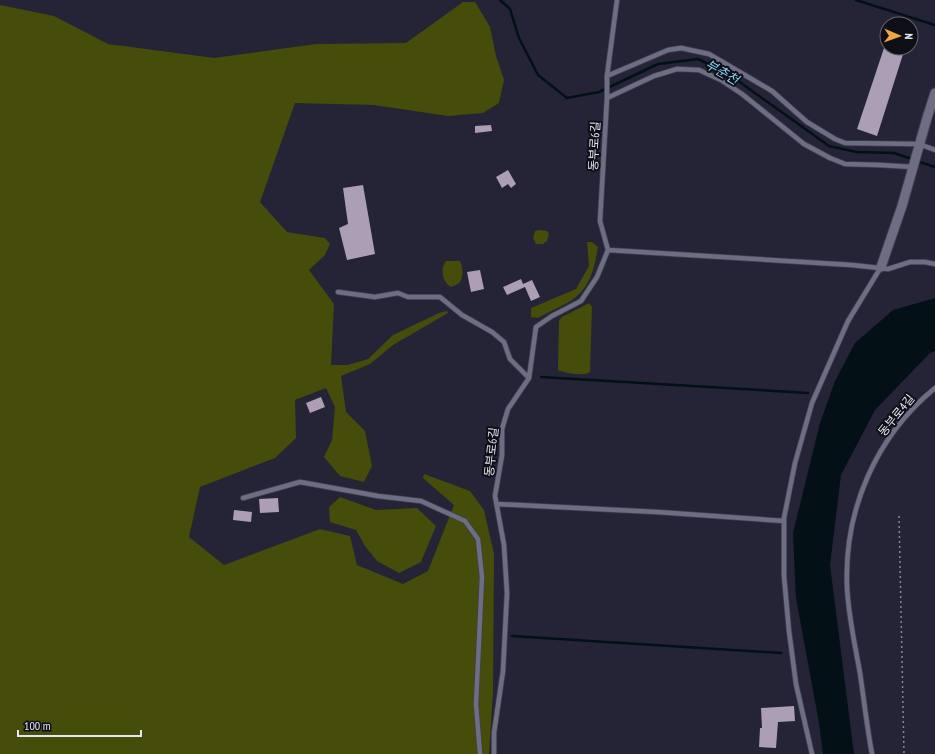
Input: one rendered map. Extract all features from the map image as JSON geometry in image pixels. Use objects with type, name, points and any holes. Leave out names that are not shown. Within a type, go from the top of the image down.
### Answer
[{"type":"street","points":[[881,267],[902,206],[935,93]]},
{"type":"lane","name":"동부로6길","points":[[494,754],[494,733],[503,671],[507,593],[504,545],[495,496],[502,456],[502,429],[508,409],[529,378],[536,327],[552,316],[581,301],[597,277],[608,250],[600,221],[607,76],[617,0]]},
{"type":"lane","points":[[607,76],[668,50],[681,48],[709,54],[772,91],[807,122],[835,139],[845,143],[919,144],[935,150]]},
{"type":"lane","points":[[607,98],[654,76],[677,69],[699,70],[721,80],[742,94],[804,144],[830,158],[845,164],[913,168]]},
{"type":"lane","points":[[608,250],[881,267],[888,269],[910,262],[935,264]]},
{"type":"lane","points":[[812,754],[796,684],[790,638],[784,576],[784,521],[795,463],[812,403],[848,321],[881,267]]},
{"type":"lane","points":[[338,292],[375,297],[398,293],[408,297],[440,297],[462,315],[492,332],[504,342],[510,359],[529,378]]},
{"type":"lane","name":"동부로4길","points":[[872,754],[847,587],[849,537],[855,511],[865,481],[876,459],[894,431],[908,413],[935,388]]},
{"type":"lane","points":[[243,498],[300,482],[378,496],[421,501],[465,521],[478,539],[482,577],[476,704],[480,754]]},
{"type":"lane","points":[[497,504],[657,512],[784,521]]},
{"type":"path","points":[[899,516],[904,754]]},
{"type":"green space","points":[[463,2],[475,2],[490,27],[496,56],[504,80],[499,103],[483,113],[448,116],[374,105],[295,103],[260,202],[287,232],[325,238],[330,244],[325,255],[309,270],[334,304],[331,365],[348,365],[368,359],[393,335],[439,313],[447,311],[448,313],[393,345],[370,364],[341,376],[346,412],[365,431],[372,466],[364,482],[340,476],[324,457],[332,440],[335,407],[326,388],[295,400],[296,438],[275,458],[200,487],[189,537],[224,565],[320,529],[350,536],[357,565],[403,584],[428,571],[454,505],[423,478],[424,474],[470,491],[484,510],[494,554],[493,692],[489,754],[0,754],[0,5],[54,16],[108,44],[214,58],[316,44],[406,43]]},
{"type":"green space","points":[[535,231],[547,231],[549,234],[547,241],[543,244],[536,244],[533,238]]},
{"type":"green space","points":[[587,242],[592,242],[598,247],[594,268],[585,287],[576,297],[568,302],[538,318],[531,317],[531,308],[576,289],[589,266]]},
{"type":"green space","points":[[446,261],[460,261],[462,266],[461,281],[451,287],[446,282],[443,275],[443,267]]},
{"type":"green space","points":[[589,303],[592,307],[590,372],[579,374],[558,370],[559,321],[562,317]]},
{"type":"green space","points":[[340,497],[376,510],[417,508],[436,526],[421,562],[399,573],[377,561],[365,546],[356,530],[330,522],[329,507]]},
{"type":"shaded area","points":[[935,298],[935,351],[930,353],[875,410],[841,475],[830,565],[854,754],[823,754],[819,723],[796,598],[793,533],[820,423],[835,381],[855,343],[893,310]]},
{"type":"building","points":[[881,56],[902,56],[877,136],[857,129]]},
{"type":"building","points":[[491,125],[492,131],[475,133],[475,126]]},
{"type":"building","points":[[508,170],[516,184],[511,188],[508,184],[502,188],[496,177]]},
{"type":"building","points":[[363,185],[375,254],[347,260],[339,228],[348,224],[343,188]]},
{"type":"building","points":[[480,270],[484,289],[471,292],[467,272]]},
{"type":"building","points":[[521,279],[523,284],[532,280],[540,297],[531,301],[525,287],[507,295],[503,287]]},
{"type":"building","points":[[321,397],[325,407],[310,413],[306,403]]},
{"type":"building","points":[[278,498],[279,512],[260,513],[259,499]]},
{"type":"building","points":[[234,510],[252,512],[251,522],[233,520]]},
{"type":"building","points":[[794,706],[795,721],[778,722],[776,748],[759,747],[760,728],[762,728],[761,708]]},
{"type":"waterway","name":"부춘천","points":[[500,0],[510,9],[519,38],[538,75],[567,98],[599,92],[658,64],[698,59],[727,73],[829,146],[857,152],[894,153],[912,159]]},
{"type":"waterway","points":[[856,0],[935,25]]},
{"type":"waterway","name":"부춘천","points":[[917,161],[935,167]]},
{"type":"waterway","points":[[541,377],[808,393]]},
{"type":"waterway","points":[[512,636],[781,653]]}]
